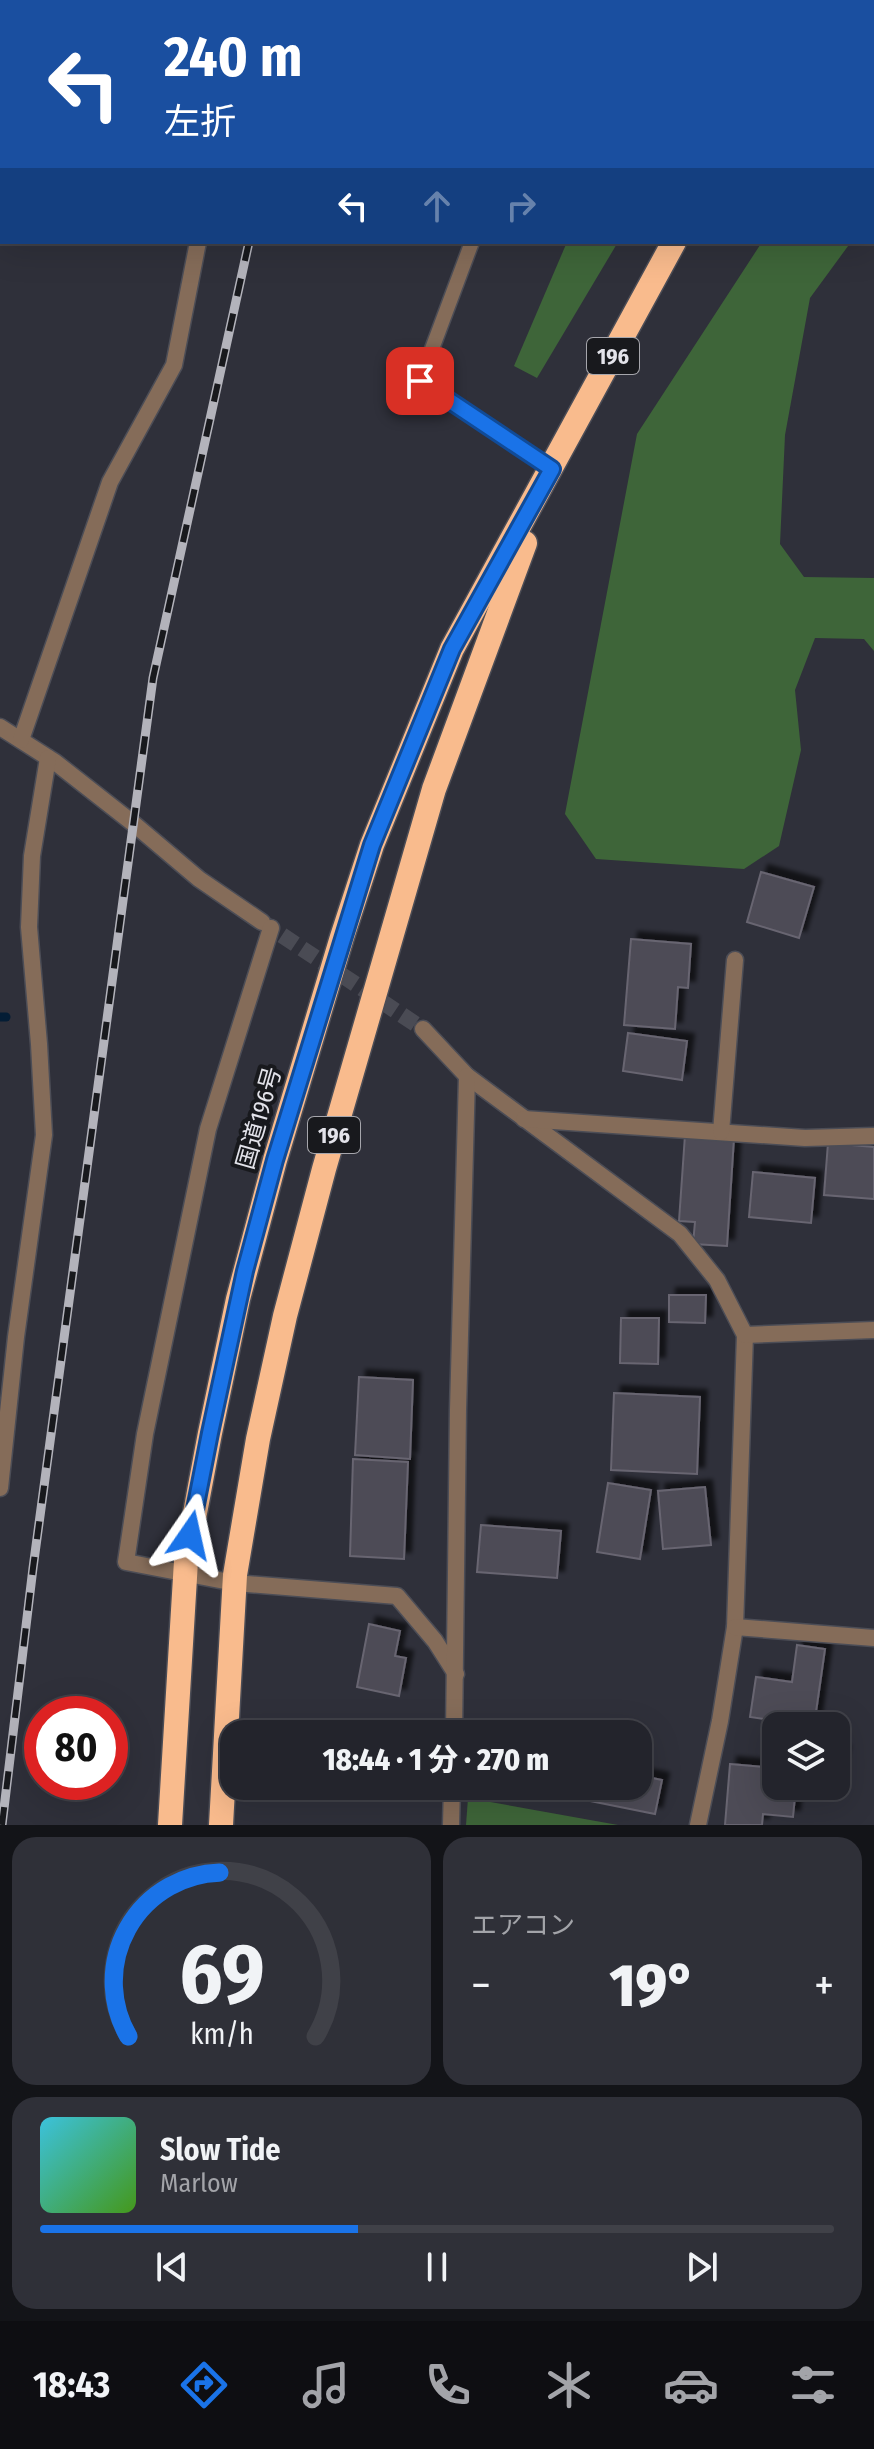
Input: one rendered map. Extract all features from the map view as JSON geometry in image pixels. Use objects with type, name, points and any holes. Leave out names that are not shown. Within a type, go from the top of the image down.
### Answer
[{"type":"highway","name":"国道196号","points":[[170,1825],[185,1574],[210,1433],[238,1299],[275,1160],[372,845],[452,649],[673,244]]},
{"type":"highway","name":"国道196号","points":[[221,1825],[235,1583],[258,1439],[285,1316],[324,1169],[434,789],[552,469]]},
{"type":"street","points":[[21,740],[110,482],[174,365],[198,244]]},
{"type":"street","points":[[0,727],[48,758],[199,879],[266,925],[208,1129],[145,1434],[126,1562],[235,1583],[397,1596],[435,1641],[456,1674]]},
{"type":"street","points":[[0,1488],[16,1337],[44,1135],[29,927],[32,856],[48,758]]},
{"type":"street","points":[[721,1132],[735,960]]},
{"type":"street","points":[[423,1029],[467,1076],[680,1234],[717,1280],[745,1335],[735,1627],[720,1721],[698,1825]]},
{"type":"street","points":[[454,1720],[458,1410],[467,1076]]},
{"type":"street","points":[[524,1119],[805,1138],[874,1136]]},
{"type":"street","points":[[745,1335],[874,1330]]},
{"type":"street","points":[[735,1627],[874,1638]]},
{"type":"street","points":[[451,1825],[452,1800]]},
{"type":"lane","points":[[471,244],[420,381],[552,469]]},
{"type":"green space","points":[[566,244],[617,244],[537,378],[514,366]]},
{"type":"green space","points":[[761,244],[850,244],[810,298],[785,435],[780,544],[804,577],[874,578],[874,651],[864,639],[815,638],[795,690],[801,750],[779,846],[744,869],[596,859],[565,814],[637,434]]},
{"type":"green space","points":[[468,1800],[479,1800],[618,1825],[466,1825]]},
{"type":"building","points":[[761,872],[814,887],[799,938],[747,922]]},
{"type":"building","points":[[631,939],[691,944],[688,988],[678,987],[675,1029],[624,1025]]},
{"type":"building","points":[[628,1033],[687,1041],[682,1080],[623,1071]]},
{"type":"building","points":[[685,1135],[734,1138],[727,1246],[693,1244],[695,1222],[679,1221]]},
{"type":"building","points":[[828,1143],[874,1147],[874,1199],[824,1195]]},
{"type":"building","points":[[753,1172],[815,1178],[811,1223],[749,1217]]},
{"type":"building","points":[[669,1295],[706,1295],[705,1323],[669,1322]]},
{"type":"building","points":[[621,1318],[659,1318],[658,1364],[620,1363]]},
{"type":"building","points":[[359,1377],[413,1380],[410,1459],[355,1455]]},
{"type":"building","points":[[614,1393],[700,1397],[697,1474],[611,1470]]},
{"type":"building","points":[[353,1459],[408,1462],[404,1559],[350,1556]]},
{"type":"building","points":[[608,1483],[651,1490],[640,1559],[597,1552]]},
{"type":"building","points":[[705,1487],[711,1545],[663,1549],[658,1491]]},
{"type":"building","points":[[481,1525],[561,1531],[557,1578],[477,1572]]},
{"type":"building","points":[[369,1624],[400,1631],[395,1656],[406,1658],[399,1696],[357,1687]]},
{"type":"building","points":[[797,1645],[825,1649],[816,1712],[762,1712],[762,1719],[750,1717],[756,1677],[792,1682]]},
{"type":"building","points":[[730,1764],[762,1767],[762,1800],[795,1800],[793,1817],[763,1814],[762,1825],[725,1825]]},
{"type":"building","points":[[652,1778],[662,1780],[655,1814],[585,1800],[652,1800]]},
{"type":"waterway","points":[[0,1017],[6,1017]]},
{"type":"tunnel","points":[[262,922],[423,1029]]},
{"type":"railway","points":[[2,1825],[33,1568],[153,678],[249,244]]},
{"type":"route","points":[[190,1535],[245,1271],[275,1160],[372,845],[452,649],[552,469],[420,381]]}]
